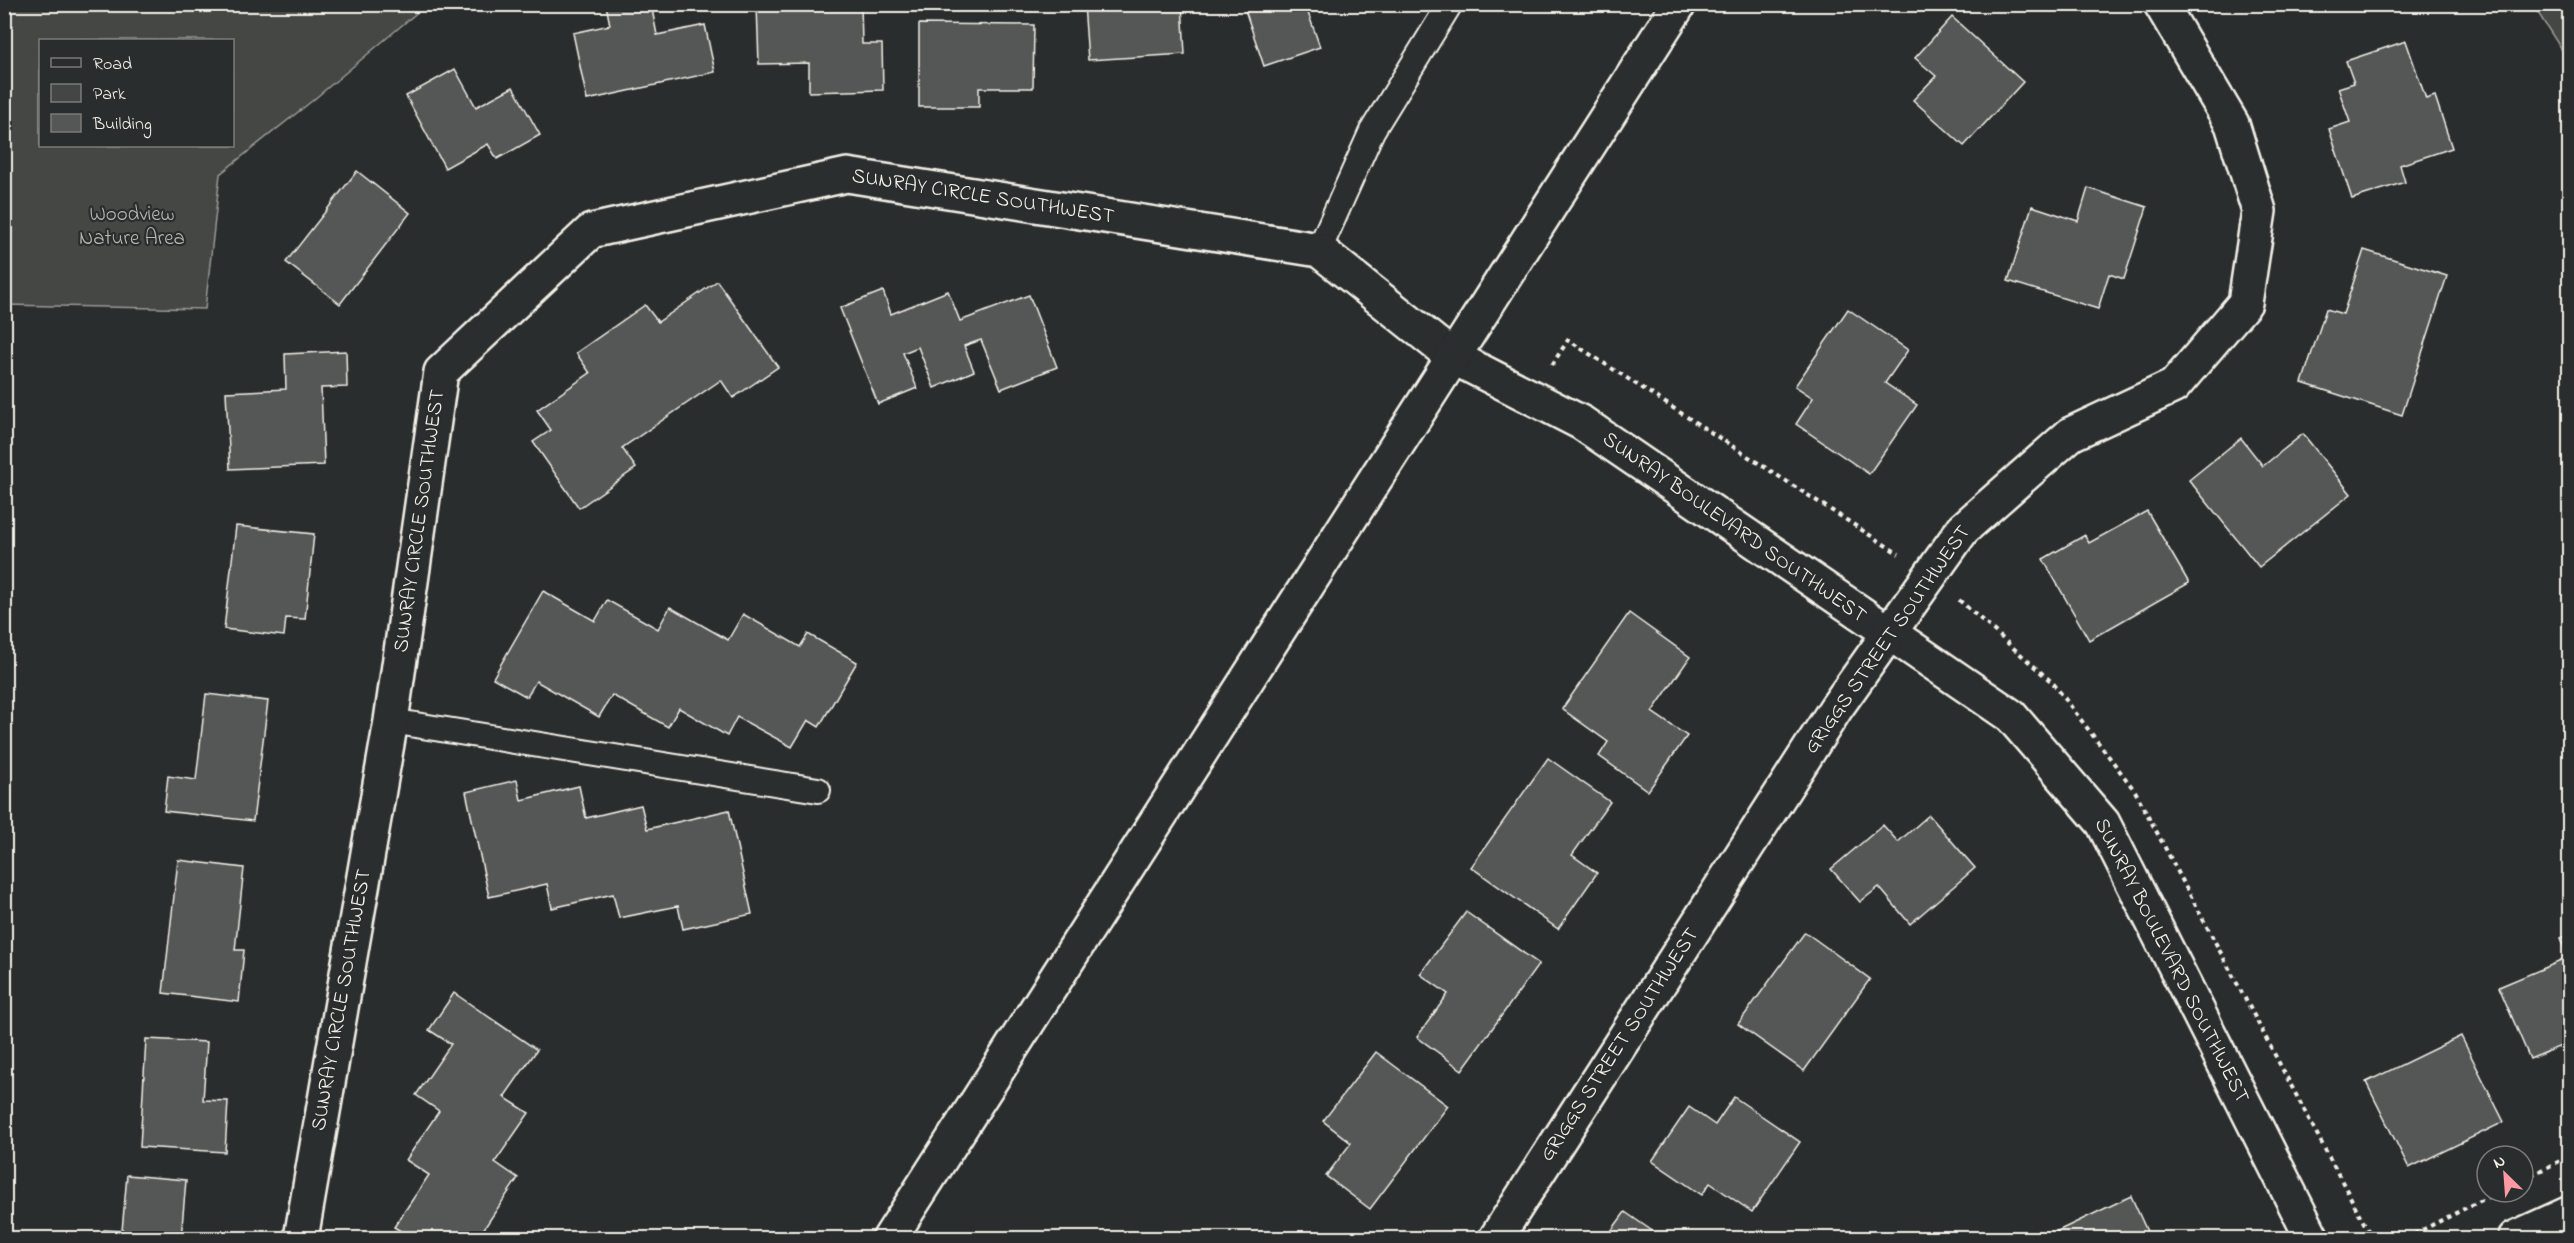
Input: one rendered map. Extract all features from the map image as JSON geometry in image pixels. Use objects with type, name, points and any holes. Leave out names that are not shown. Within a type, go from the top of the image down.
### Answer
[{"type":"street","points":[[890,1239],[1679,4]]},
{"type":"street","name":"GRIGGS STREET SOUTHWEST","points":[[1496,1239],[1836,708],[1963,529],[2071,434],[2174,386],[2245,303],[2259,211],[2232,124],[2161,4]]},
{"type":"street","name":"SUNRAY CIRCLE SOUTHWEST","points":[[301,1239],[391,721],[441,372],[591,231],[847,175],[1319,250],[1453,357]]},
{"type":"street","name":"SUNRAY BOULEVARD SOUTHWEST","points":[[1453,357],[1581,423],[1887,634],[2011,716],[2103,823],[2312,1239]]},
{"type":"street","points":[[2515,1239],[2570,1213]]},
{"type":"lane","points":[[1319,250],[1372,131],[1450,4]]},
{"type":"lane","points":[[391,721],[818,790]]},
{"type":"path","points":[[2535,1173],[2570,1156]]},
{"type":"path","points":[[2406,1239],[2475,1204]]},
{"type":"green space","name":"Woodview Nature Area","points":[[5,4],[426,4],[312,101],[220,174],[205,309],[5,305]]},
{"type":"green space","points":[[2533,5],[2569,5],[2569,61]]},
{"type":"building","points":[[651,4],[657,35],[705,25],[715,72],[587,100],[573,33],[610,25],[606,5]]},
{"type":"building","points":[[861,4],[862,44],[882,44],[883,90],[809,92],[809,63],[759,64],[757,5]]},
{"type":"building","points":[[1084,4],[1182,4],[1185,54],[1088,60]]},
{"type":"building","points":[[1243,4],[1305,4],[1320,47],[1264,66]]},
{"type":"building","points":[[1952,17],[2023,82],[1964,146],[1913,100],[1936,76],[1915,58]]},
{"type":"building","points":[[919,24],[1034,25],[1033,88],[979,88],[979,107],[919,107]]},
{"type":"building","points":[[2406,41],[2426,99],[2435,96],[2452,148],[2400,165],[2405,182],[2352,199],[2329,129],[2350,122],[2338,88],[2354,83],[2346,61]]},
{"type":"building","points":[[455,69],[476,107],[513,87],[540,135],[497,159],[488,144],[445,168],[406,96]]},
{"type":"building","points":[[357,171],[410,213],[340,304],[286,262]]},
{"type":"building","points":[[2088,188],[2147,207],[2124,279],[2109,274],[2098,309],[2008,281],[2032,206],[2078,221]]},
{"type":"building","points":[[2364,250],[2447,276],[2402,415],[2302,383],[2326,309],[2343,314]]},
{"type":"building","points":[[717,281],[778,367],[733,398],[721,380],[622,448],[636,468],[579,508],[533,442],[551,430],[537,410],[590,373],[576,353],[645,305],[658,322]]},
{"type":"building","points":[[883,291],[891,314],[948,291],[960,321],[1029,295],[1057,367],[1001,389],[981,340],[964,346],[974,371],[934,388],[918,347],[903,353],[917,388],[878,404],[840,308]]},
{"type":"building","points":[[1848,309],[1908,350],[1885,383],[1917,405],[1869,474],[1796,424],[1813,398],[1795,386]]},
{"type":"building","points":[[346,351],[347,387],[321,388],[324,465],[230,469],[226,392],[286,389],[285,354]]},
{"type":"building","points":[[2303,434],[2351,494],[2259,567],[2189,480],[2241,438],[2263,466]]},
{"type":"building","points":[[2147,511],[2189,583],[2089,640],[2043,559],[2085,535],[2089,543]]},
{"type":"building","points":[[236,526],[314,534],[305,619],[286,618],[284,636],[224,629]]},
{"type":"building","points":[[543,591],[595,621],[607,600],[658,629],[670,607],[728,640],[743,614],[800,647],[808,634],[857,662],[819,727],[808,720],[792,747],[737,717],[727,736],[679,708],[668,727],[612,695],[599,717],[536,681],[527,697],[493,678]]},
{"type":"building","points":[[1629,613],[1690,657],[1652,712],[1687,736],[1648,791],[1599,756],[1608,742],[1562,709]]},
{"type":"building","points":[[206,694],[268,701],[253,821],[164,811],[168,776],[196,780]]},
{"type":"building","points":[[1548,758],[1610,802],[1572,855],[1597,873],[1558,929],[1471,867]]},
{"type":"building","points":[[517,780],[521,800],[579,786],[586,818],[641,805],[647,829],[729,810],[752,914],[683,929],[678,906],[619,918],[613,894],[552,908],[547,884],[489,897],[466,792]]},
{"type":"building","points":[[1929,815],[1975,868],[1910,924],[1879,887],[1860,902],[1831,869],[1883,825],[1898,842]]},
{"type":"building","points":[[178,860],[244,868],[235,950],[244,950],[239,1002],[163,993]]},
{"type":"building","points":[[1466,912],[1539,964],[1462,1070],[1417,1037],[1448,994],[1420,974]]},
{"type":"building","points":[[1805,932],[1870,979],[1804,1071],[1738,1024]]},
{"type":"building","points":[[2570,934],[2570,1042],[2530,1059],[2499,987],[2568,958],[2560,938]]},
{"type":"building","points":[[454,993],[537,1050],[504,1097],[529,1113],[495,1162],[518,1178],[483,1230],[496,1238],[412,1238],[394,1227],[429,1175],[406,1160],[439,1111],[416,1095],[451,1044],[429,1030]]},
{"type":"building","points":[[2461,1036],[2504,1122],[2409,1168],[2366,1082]]},
{"type":"building","points":[[146,1039],[207,1042],[203,1100],[228,1101],[225,1152],[140,1147]]},
{"type":"building","points":[[1376,1052],[1448,1106],[1370,1209],[1326,1176],[1351,1143],[1323,1121]]},
{"type":"building","points":[[1734,1097],[1800,1142],[1752,1212],[1710,1183],[1702,1195],[1652,1161],[1689,1107],[1715,1125]]},
{"type":"building","points":[[127,1175],[186,1180],[181,1238],[103,1238],[104,1230],[122,1231]]},
{"type":"building","points":[[2131,1196],[2150,1238],[2045,1237]]},
{"type":"building","points":[[1625,1212],[1661,1237],[1606,1238]]}]
